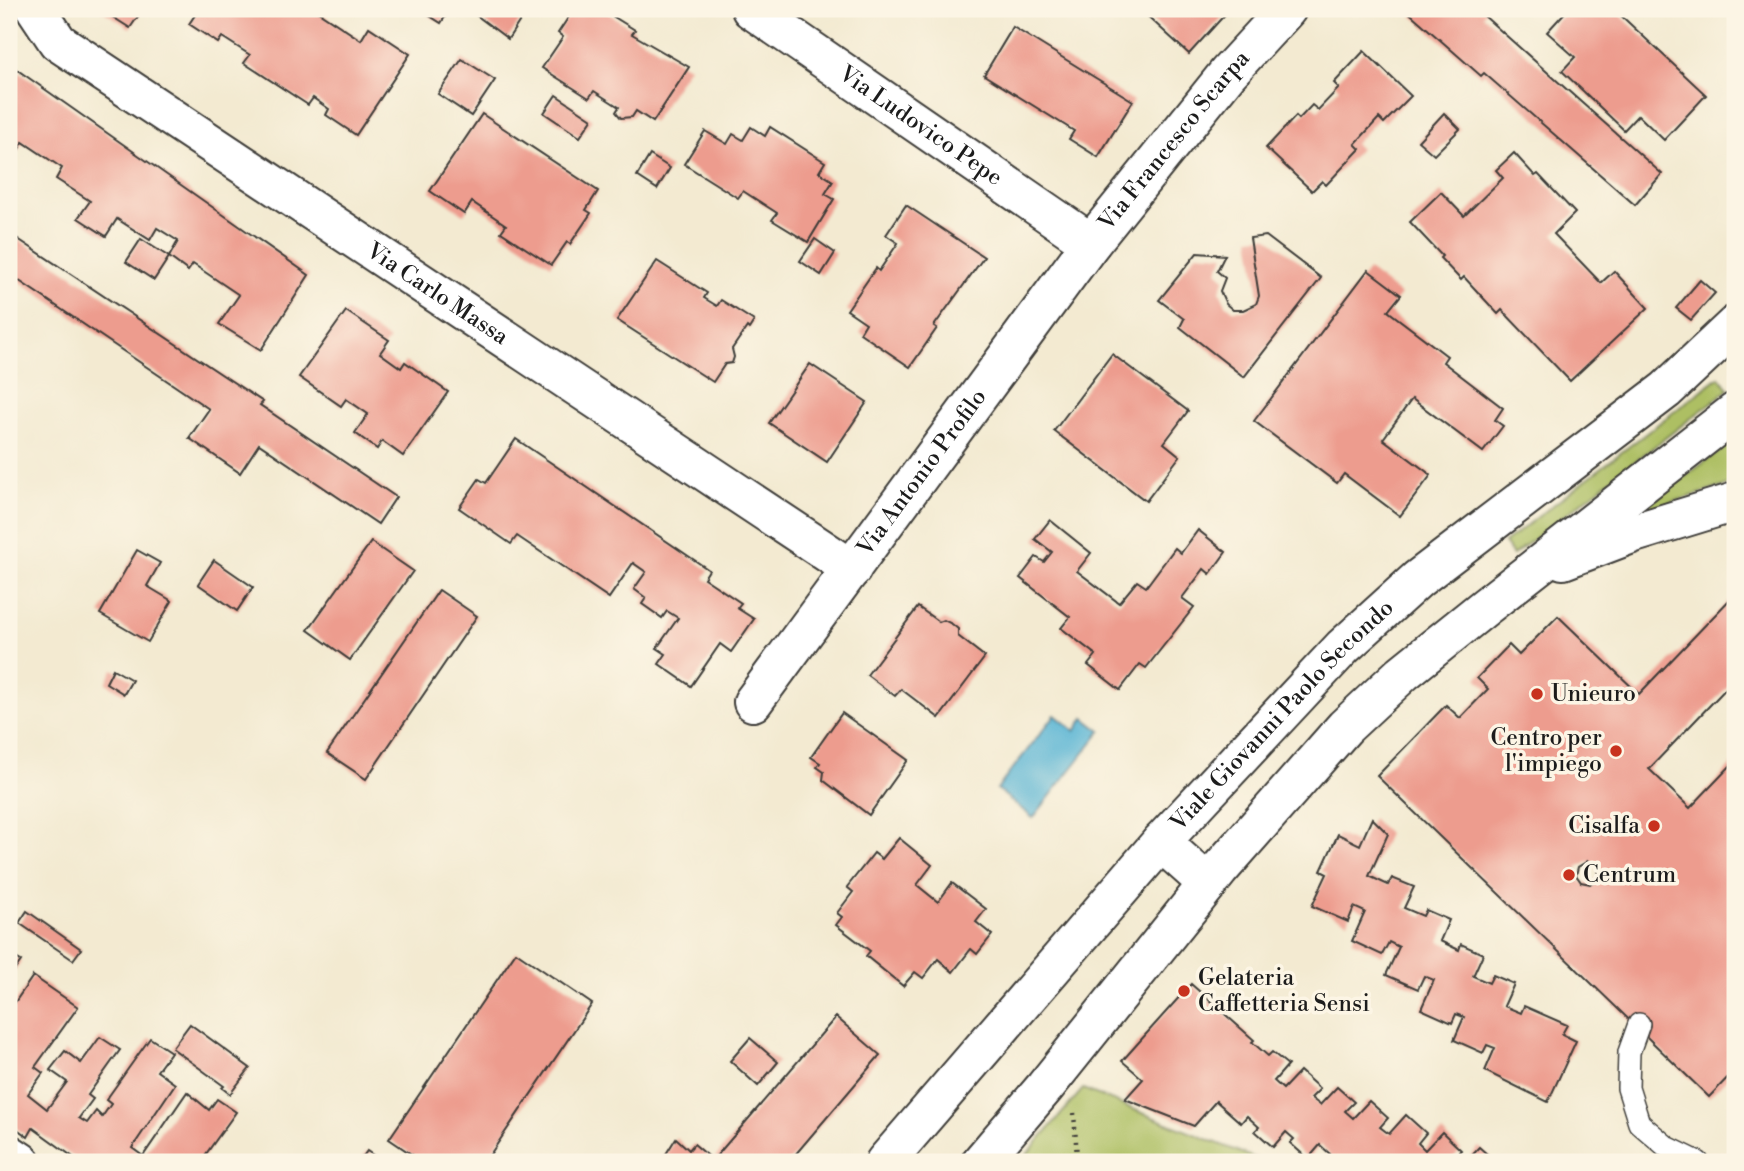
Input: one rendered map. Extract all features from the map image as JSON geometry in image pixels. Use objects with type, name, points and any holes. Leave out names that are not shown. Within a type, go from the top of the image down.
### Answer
[{"type":"street","name":"Via Carlo Massa","points":[[36,9],[58,42],[852,569]]},
{"type":"street","name":"Via Ludovico Pepe","points":[[751,9],[1091,243]]},
{"type":"street","name":"Via Francesco Scarpa","points":[[1091,243],[1228,73],[1287,9]]},
{"type":"street","name":"Via Antonio Profilo","points":[[753,702],[1091,243]]},
{"type":"street","name":"Viale Giovanni Paolo Secondo","points":[[884,1162],[1161,842],[1343,647],[1392,601],[1449,555],[1666,390],[1735,326]]},
{"type":"street","points":[[981,1162],[1045,1087],[1208,884],[1345,727],[1404,673],[1525,574],[1735,412]]},
{"type":"street","points":[[1525,574],[1634,533],[1735,502]]},
{"type":"street","points":[[1161,842],[1208,884]]},
{"type":"street","points":[[9,1154],[20,1162]]},
{"type":"lane","points":[[1639,1024],[1629,1052],[1628,1088],[1639,1123],[1667,1147],[1698,1162]]},
{"type":"path","points":[[1073,1112],[1077,1157]]},
{"type":"path","points":[[1069,1162],[1077,1157]]},
{"type":"path","points":[[1077,1157],[1085,1162]]},
{"type":"green space","points":[[1719,377],[1729,389],[1513,555],[1504,543]]},
{"type":"green space","points":[[1735,440],[1735,483],[1633,514]]},
{"type":"green space","points":[[1083,1089],[1264,1162],[1020,1162]]},
{"type":"water","points":[[1055,715],[1075,731],[1084,718],[1101,731],[1033,818],[997,789]]},
{"type":"building","points":[[100,9],[143,9],[130,28]]},
{"type":"building","points":[[199,9],[314,9],[361,40],[369,27],[410,54],[356,135],[326,115],[329,109],[313,98],[308,105],[244,63],[250,55],[222,37],[218,43],[189,24]]},
{"type":"building","points":[[419,9],[450,9],[441,23]]},
{"type":"building","points":[[468,9],[525,9],[527,10],[508,39]]},
{"type":"building","points":[[574,9],[601,9],[635,30],[632,34],[689,67],[653,122],[636,111],[632,117],[621,118],[616,112],[619,107],[594,91],[589,98],[542,68],[563,37],[558,33]]},
{"type":"building","points":[[1230,9],[1189,54],[1142,11]]},
{"type":"building","points":[[1405,9],[1488,9],[1483,15],[1662,174],[1635,205],[1484,73],[1481,76]]},
{"type":"building","points":[[1568,9],[1614,9],[1706,95],[1664,140],[1638,115],[1624,130],[1562,71],[1575,57],[1547,32]]},
{"type":"building","points":[[1013,27],[1133,101],[1098,157],[1069,139],[1074,131],[984,75]]},
{"type":"building","points":[[1364,51],[1411,96],[1384,123],[1379,118],[1355,144],[1360,149],[1326,185],[1322,181],[1312,191],[1266,148],[1296,116],[1299,119],[1312,105],[1318,110],[1339,88],[1334,83]]},
{"type":"building","points":[[462,59],[495,80],[471,116],[438,94]]},
{"type":"building","points":[[9,64],[309,275],[261,350],[219,324],[239,295],[193,264],[188,271],[169,257],[178,241],[157,228],[150,240],[117,219],[106,236],[78,218],[90,201],[56,179],[62,168],[23,142],[17,152],[9,147]]},
{"type":"building","points":[[556,95],[592,119],[580,137],[544,113]]},
{"type":"building","points":[[1444,113],[1460,129],[1434,155],[1418,141]]},
{"type":"building","points":[[482,114],[598,191],[586,210],[591,213],[570,244],[567,242],[551,265],[501,232],[506,225],[472,202],[464,214],[430,191]]},
{"type":"building","points":[[751,127],[765,136],[770,127],[825,162],[819,172],[833,181],[825,194],[834,199],[808,242],[772,220],[777,213],[743,191],[738,198],[684,164],[705,131],[727,144],[733,134],[743,140]]},
{"type":"building","points":[[1514,153],[1575,213],[1554,234],[1601,283],[1614,271],[1648,308],[1570,381],[1502,310],[1498,314],[1464,277],[1461,280],[1410,222],[1441,192],[1464,216],[1503,178],[1496,170]]},
{"type":"building","points":[[650,155],[670,168],[657,189],[637,176]]},
{"type":"building","points":[[906,205],[984,257],[934,326],[937,328],[910,367],[860,333],[866,323],[847,310],[876,268],[879,271],[898,243],[886,235]]},
{"type":"building","points":[[9,233],[263,402],[260,405],[396,497],[378,524],[259,444],[240,473],[189,438],[209,409],[9,274]]},
{"type":"building","points":[[1266,236],[1321,278],[1244,377],[1180,327],[1184,319],[1159,300],[1197,253],[1225,255],[1217,271],[1225,278],[1220,291],[1226,304],[1233,310],[1243,310],[1256,304],[1259,296],[1250,238]]},
{"type":"building","points":[[141,239],[169,257],[154,280],[126,262]]},
{"type":"building","points":[[815,239],[835,253],[821,275],[800,261]]},
{"type":"building","points":[[657,261],[707,293],[704,298],[717,306],[721,300],[754,321],[732,349],[732,363],[725,364],[713,382],[617,320]]},
{"type":"building","points":[[1368,270],[1401,295],[1388,311],[1447,356],[1443,362],[1503,408],[1495,420],[1503,426],[1483,452],[1412,399],[1383,439],[1431,475],[1400,516],[1344,474],[1337,483],[1254,421]]},
{"type":"building","points":[[1700,280],[1715,293],[1691,320],[1676,308]]},
{"type":"building","points":[[346,311],[389,340],[380,353],[401,368],[405,362],[448,392],[403,456],[382,441],[377,449],[355,433],[368,414],[346,399],[341,406],[299,377]]},
{"type":"building","points":[[1112,354],[1188,411],[1164,443],[1180,456],[1146,501],[1054,431]]},
{"type":"building","points":[[810,364],[867,402],[827,462],[769,423]]},
{"type":"building","points":[[516,439],[709,570],[704,578],[741,603],[737,608],[754,619],[731,652],[720,644],[691,686],[659,664],[666,654],[657,648],[678,618],[667,611],[662,618],[642,604],[646,598],[634,589],[646,572],[633,563],[609,598],[517,536],[511,544],[459,508],[479,479],[486,483]]},
{"type":"building","points":[[1050,520],[1091,553],[1077,571],[1119,603],[1137,581],[1146,587],[1175,548],[1181,553],[1198,530],[1226,552],[1210,574],[1204,569],[1182,598],[1194,607],[1146,668],[1140,664],[1120,690],[1088,665],[1096,655],[1061,628],[1070,617],[1020,578],[1036,557],[1044,562],[1052,552],[1035,539]]},
{"type":"building","points":[[371,542],[413,571],[350,660],[308,630]]},
{"type":"building","points":[[137,550],[160,563],[147,586],[172,601],[148,642],[100,614]]},
{"type":"building","points":[[214,560],[253,587],[237,611],[198,584]]},
{"type":"building","points":[[439,590],[477,616],[366,779],[327,753]]},
{"type":"building","points":[[1735,594],[1735,679],[1649,769],[1690,808],[1735,761],[1735,1070],[1709,1097],[1377,776],[1446,705],[1460,718],[1488,689],[1477,678],[1509,645],[1519,655],[1558,616],[1639,694]],"holes":[[[1588,861],[1599,870],[1598,877],[1590,884],[1581,882],[1576,875],[1578,867]]]},
{"type":"building","points":[[918,607],[939,622],[944,620],[952,624],[958,629],[958,636],[985,657],[939,718],[901,689],[895,696],[867,675]]},
{"type":"building","points":[[113,669],[132,680],[124,694],[106,683]]},
{"type":"building","points":[[842,713],[908,760],[869,815],[823,780],[824,772],[817,767],[820,763],[811,757]]},
{"type":"building","points":[[1372,818],[1388,834],[1369,876],[1388,885],[1392,878],[1414,887],[1404,908],[1423,916],[1426,910],[1449,920],[1440,941],[1459,950],[1461,944],[1483,954],[1473,976],[1489,983],[1493,975],[1514,984],[1504,1006],[1521,1013],[1524,1006],[1567,1025],[1562,1034],[1576,1041],[1548,1102],[1485,1071],[1495,1048],[1487,1045],[1483,1053],[1454,1040],[1464,1017],[1456,1014],[1452,1023],[1421,1009],[1434,980],[1424,976],[1418,989],[1386,975],[1399,947],[1389,942],[1382,955],[1352,941],[1365,912],[1354,907],[1348,922],[1312,906],[1327,874],[1321,871],[1338,834],[1360,845]]},
{"type":"building","points":[[899,838],[932,865],[917,885],[938,902],[952,883],[986,909],[976,922],[992,935],[977,954],[971,949],[953,972],[938,959],[923,978],[915,972],[903,986],[866,956],[870,951],[836,925],[842,917],[837,913],[853,892],[847,887],[874,853],[882,859]]},
{"type":"building","points":[[27,911],[81,949],[73,960],[19,923]]},
{"type":"building","points":[[516,952],[592,1004],[485,1162],[423,1162],[389,1139]]},
{"type":"building","points":[[9,954],[21,961],[9,978]]},
{"type":"building","points":[[33,976],[78,1007],[35,1067],[43,1073],[28,1094],[47,1109],[67,1082],[50,1070],[65,1051],[81,1063],[100,1037],[120,1050],[88,1095],[93,1099],[79,1118],[87,1123],[96,1111],[102,1117],[111,1104],[106,1100],[150,1038],[171,1052],[157,1071],[175,1084],[132,1148],[143,1156],[187,1092],[209,1110],[217,1099],[236,1112],[201,1161],[204,1162],[80,1162],[33,1128],[28,1137],[9,1123],[9,1011]]},
{"type":"building","points":[[1191,984],[1254,1040],[1252,1042],[1268,1056],[1272,1052],[1288,1065],[1274,1081],[1283,1089],[1300,1071],[1320,1089],[1311,1098],[1320,1105],[1337,1087],[1354,1102],[1345,1111],[1353,1118],[1369,1101],[1388,1118],[1380,1127],[1389,1134],[1406,1115],[1426,1133],[1418,1143],[1425,1150],[1442,1132],[1461,1150],[1453,1158],[1458,1162],[1328,1162],[1325,1159],[1330,1154],[1320,1145],[1308,1159],[1290,1143],[1294,1139],[1286,1132],[1273,1147],[1255,1131],[1259,1127],[1247,1116],[1241,1123],[1216,1101],[1194,1126],[1125,1099],[1143,1079],[1122,1061]]},
{"type":"building","points":[[836,1017],[880,1055],[789,1162],[661,1162],[676,1138],[689,1150],[694,1144],[713,1160]]},
{"type":"building","points":[[190,1024],[250,1068],[230,1094],[222,1088],[224,1086],[172,1048]]},
{"type":"building","points":[[750,1038],[778,1062],[758,1086],[730,1061]]},
{"type":"building","points":[[1479,1147],[1496,1162],[1465,1162]]},
{"type":"building","points":[[367,1151],[383,1162],[359,1162]]},
{"type":"place","name":"Unieuro","points":[[1537,694]]},
{"type":"place","name":"Centro per l'impiego","points":[[1616,751]]},
{"type":"place","name":"Cisalfa","points":[[1654,826]]},
{"type":"place","name":"Centrum","points":[[1569,875]]},
{"type":"place","name":"Gelateria Caffetteria Sensi","points":[[1184,991]]}]
